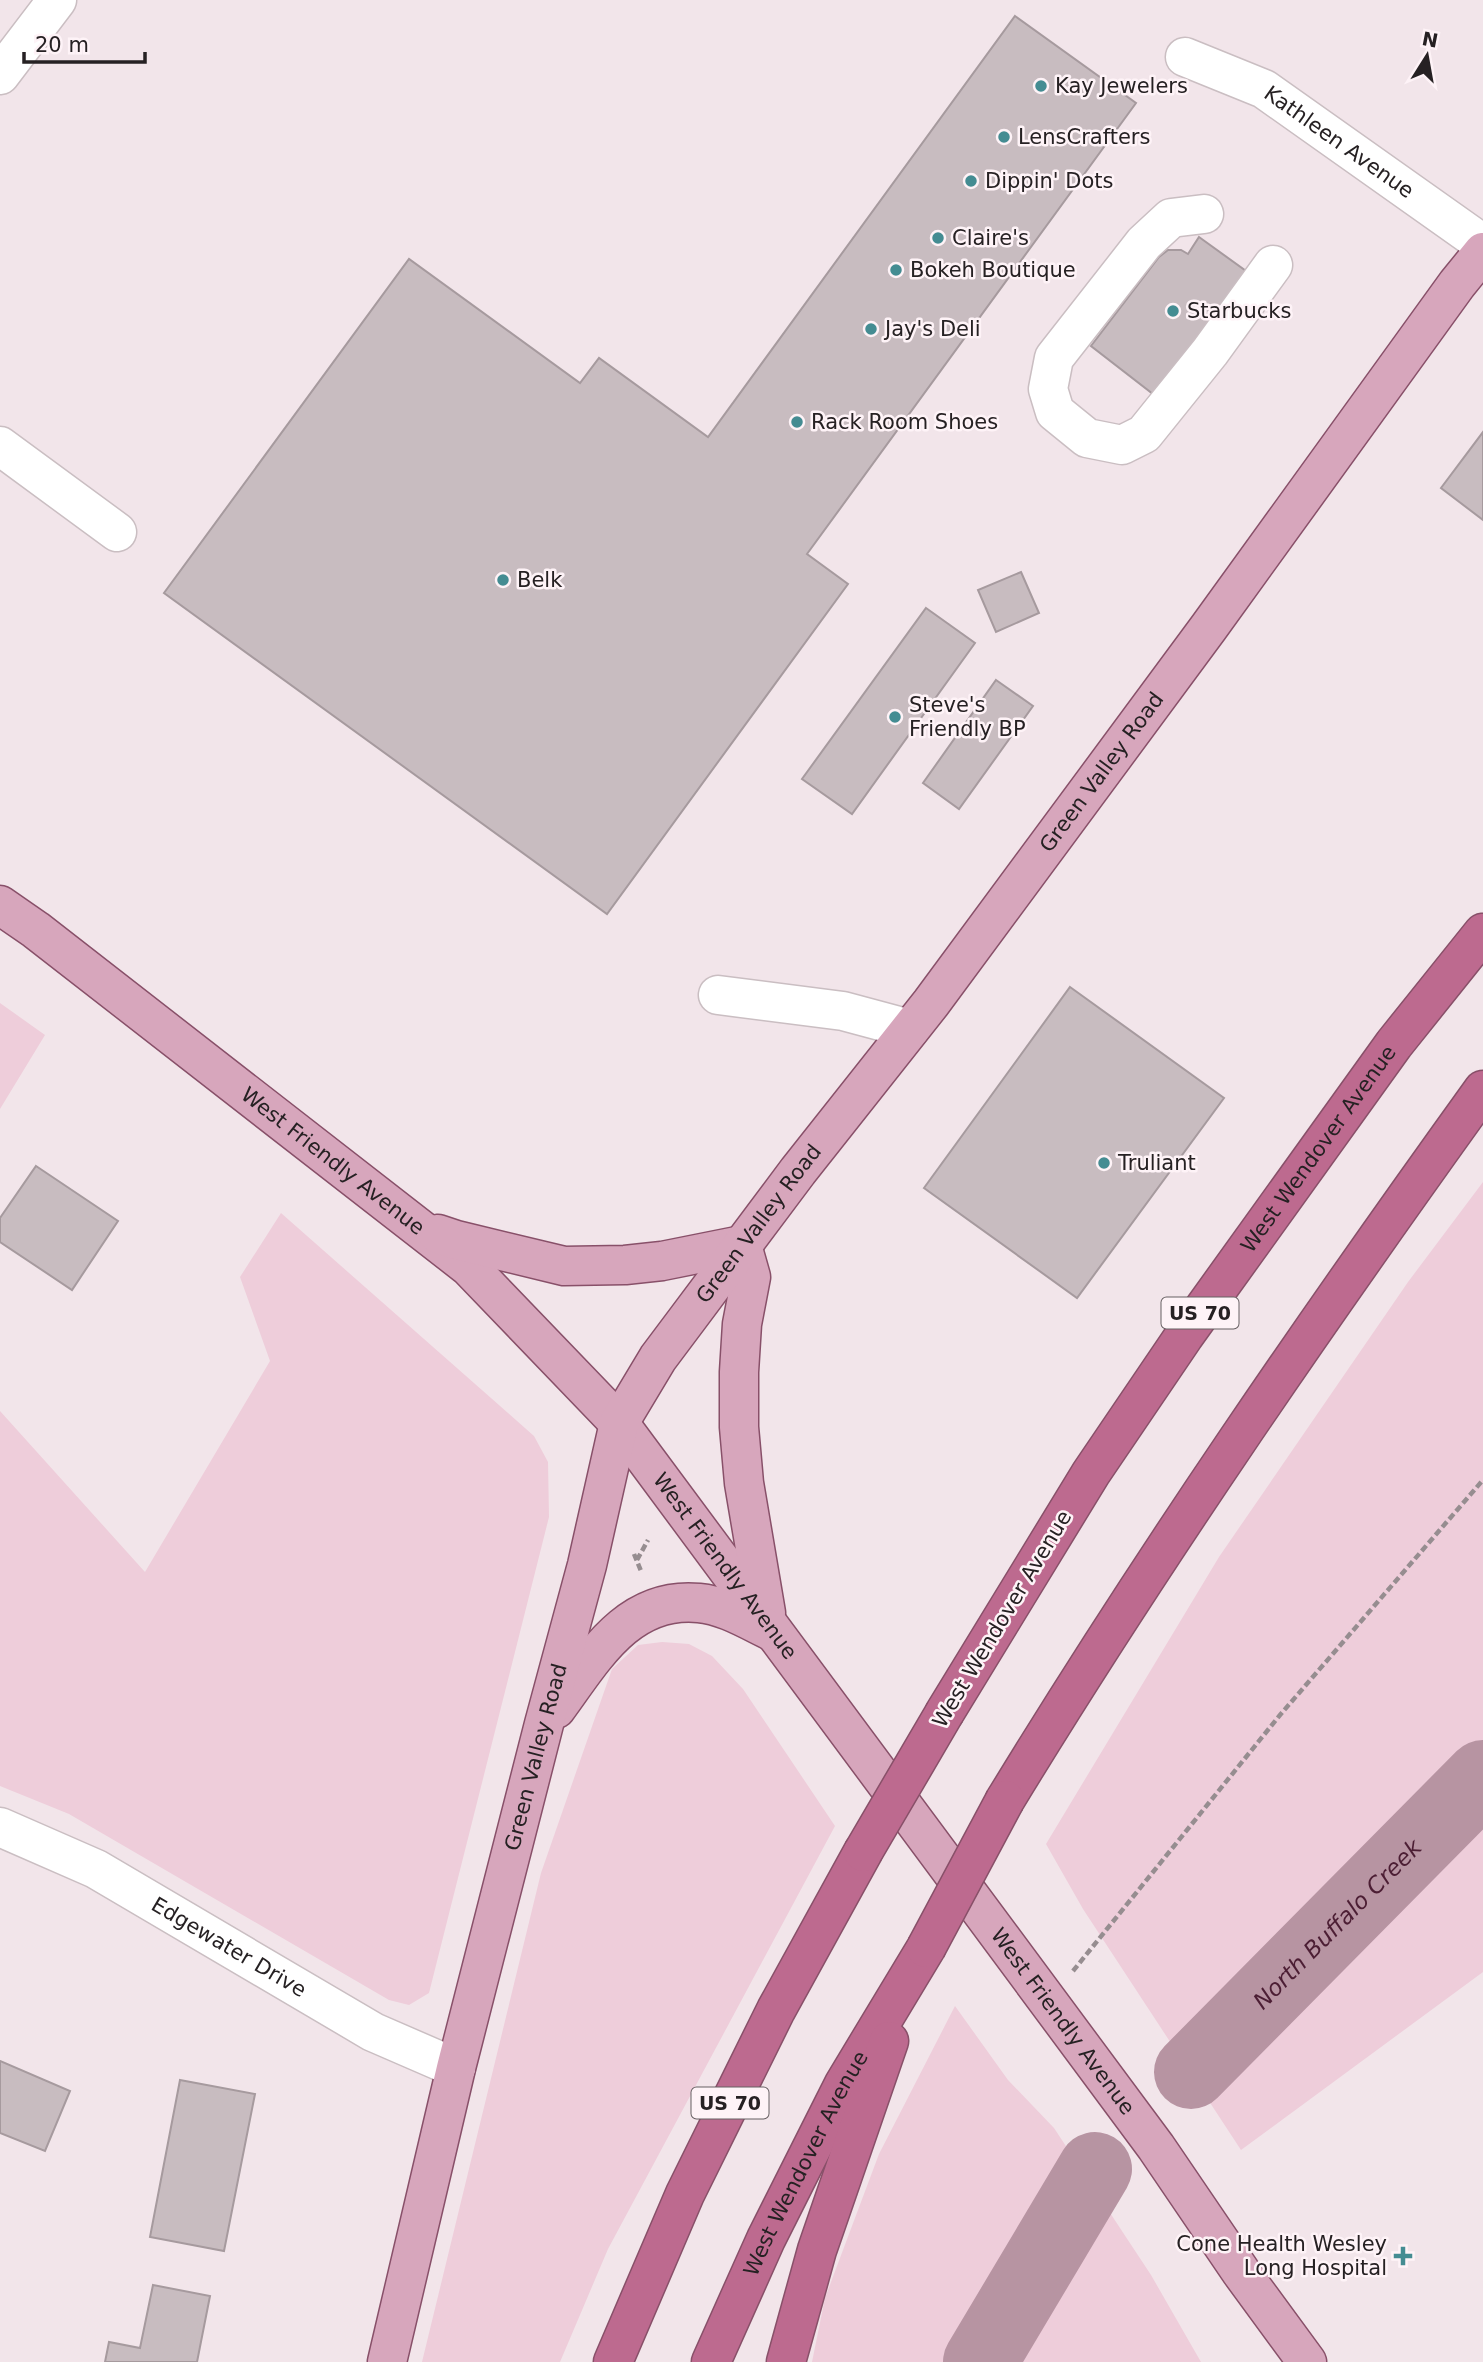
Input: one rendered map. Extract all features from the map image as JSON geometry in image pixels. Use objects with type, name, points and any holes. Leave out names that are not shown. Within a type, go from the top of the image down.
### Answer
[{"type":"highway","name":"West Wendover Avenue","points":[[613,2362],[685,2194],[776,2010],[863,1852],[945,1712],[1091,1473],[1184,1336],[1394,1044],[1483,933]]},
{"type":"highway","name":"West Wendover Avenue","points":[[711,2362],[766,2239],[844,2084],[918,1961],[1005,1800],[1220,1463],[1483,1090]]},
{"type":"highway","points":[[786,2362],[817,2250],[918,1961]]},
{"type":"main road","name":"Green Valley Road","points":[[387,2362],[456,2068],[590,1552],[619,1423],[658,1358],[910,1029],[1483,252]]},
{"type":"main road","name":"West Friendly Avenue","points":[[0,905],[36,930],[469,1267],[619,1423],[1179,2179],[1295,2353]]},
{"type":"main road","points":[[415,1225],[456,1240],[564,1266],[625,1265],[662,1261],[742,1245],[751,1277],[739,1372],[739,1427],[744,1483],[772,1627]]},
{"type":"main road","points":[[544,1724],[601,1649],[624,1624],[649,1609],[672,1604],[699,1603],[772,1627]]},
{"type":"street","points":[[0,75],[57,0]]},
{"type":"street","name":"Kathleen Avenue","points":[[1185,57],[1264,89],[1483,244]]},
{"type":"street","points":[[1204,214],[1171,218],[1144,243],[1054,358],[1048,389],[1055,412],[1087,438],[1122,445],[1144,434],[1210,352],[1273,265]]},
{"type":"street","points":[[0,446],[117,532]]},
{"type":"street","points":[[718,995],[843,1010],[910,1029]]},
{"type":"street","name":"Edgewater Drive","points":[[0,1827],[96,1869],[373,2032],[456,2068]]},
{"type":"path","points":[[1048,2001],[1280,1715],[1483,1480]]},
{"type":"path","points":[[637,1561],[648,1541]]},
{"type":"path","points":[[634,1554],[646,1581]]},
{"type":"shaded area","points":[[0,1003],[45,1035],[0,1109]]},
{"type":"shaded area","points":[[1483,1182],[1483,1972],[1241,2150],[1083,1909],[1046,1844],[1219,1557],[1408,1282]]},
{"type":"shaded area","points":[[281,1213],[534,1436],[548,1462],[549,1517],[429,1993],[409,2005],[389,2000],[69,1814],[0,1786],[0,1411],[145,1572],[270,1361],[240,1277]]},
{"type":"shaded area","points":[[662,1642],[689,1644],[712,1656],[743,1689],[835,1826],[608,2249],[560,2362],[422,2362],[541,1873],[612,1669],[638,1645]]},
{"type":"shaded area","points":[[955,2006],[1008,2080],[1054,2128],[1151,2275],[1201,2362],[812,2362],[825,2298],[879,2154]]},
{"type":"building","points":[[1015,16],[1136,103],[807,554],[848,584],[607,914],[164,593],[409,259],[580,383],[599,358],[708,437]]},
{"type":"building","name":"Starbucks","points":[[1199,237],[1253,276],[1162,401],[1091,346],[1159,257],[1168,250],[1181,250],[1188,254]]},
{"type":"building","points":[[1483,432],[1483,520],[1441,488]]},
{"type":"building","points":[[1021,572],[1039,613],[996,632],[978,590]]},
{"type":"building","points":[[926,608],[975,643],[852,814],[802,779]]},
{"type":"building","points":[[996,680],[1033,706],[959,809],[923,783]]},
{"type":"building","points":[[1070,987],[1224,1098],[1077,1298],[924,1188]]},
{"type":"building","points":[[36,1166],[118,1221],[72,1290],[0,1242],[0,1218]]},
{"type":"building","points":[[0,2061],[70,2091],[45,2151],[0,2133]]},
{"type":"building","points":[[180,2080],[255,2094],[224,2251],[150,2237]]},
{"type":"building","points":[[153,2285],[210,2296],[197,2362],[105,2362],[109,2342],[140,2348]]},
{"type":"waterway","name":"North Buffalo Creek","points":[[1191,2072],[1483,1777]]},
{"type":"waterway","name":"North Buffalo Creek","points":[[980,2362],[1095,2169]]},
{"type":"place","name":"Kay Jewelers","points":[[1041,86]]},
{"type":"place","name":"LensCrafters","points":[[1004,137]]},
{"type":"place","name":"Dippin' Dots","points":[[971,181]]},
{"type":"place","name":"Claire's","points":[[938,238]]},
{"type":"place","name":"Bokeh Boutique","points":[[896,270]]},
{"type":"place","name":"Starbucks","points":[[1173,311]]},
{"type":"place","name":"Jay's Deli","points":[[871,329]]},
{"type":"place","name":"Rack Room Shoes","points":[[797,422]]},
{"type":"place","name":"Belk","points":[[503,580]]},
{"type":"place","name":"Steve's Friendly BP","points":[[895,717]]},
{"type":"place","name":"Truliant","points":[[1104,1163]]},
{"type":"place","name":"Cone Health Wesley Long Hospital","points":[[1403,2256]]}]
